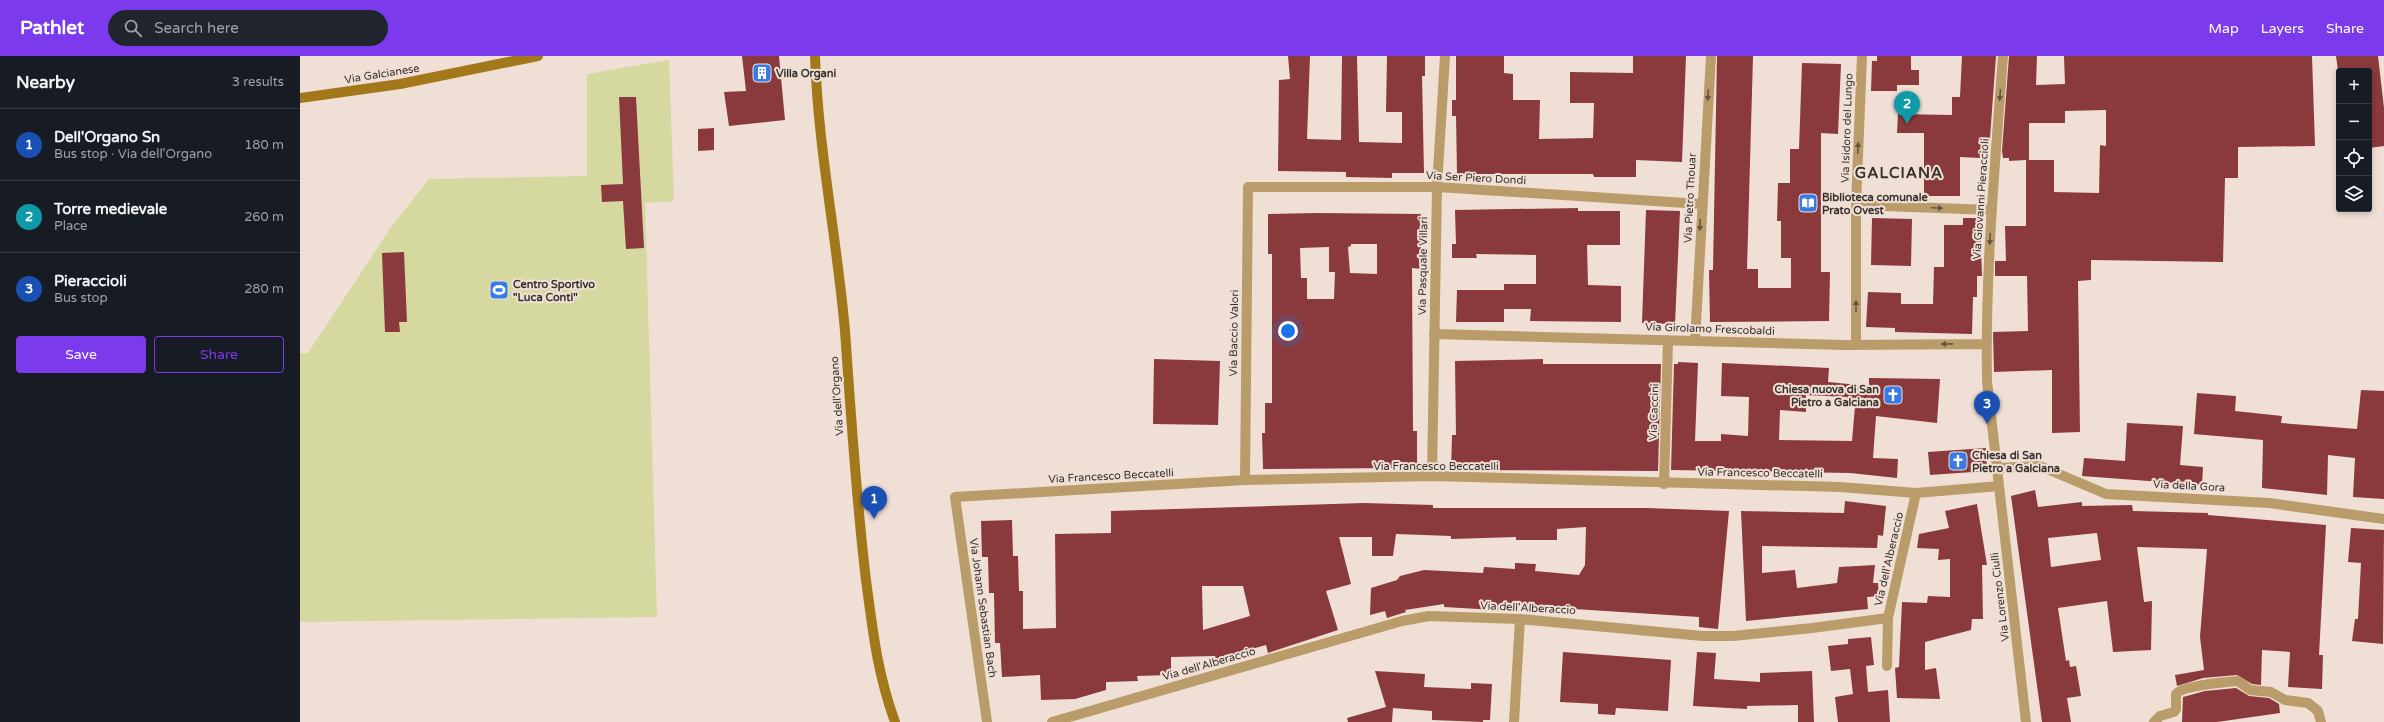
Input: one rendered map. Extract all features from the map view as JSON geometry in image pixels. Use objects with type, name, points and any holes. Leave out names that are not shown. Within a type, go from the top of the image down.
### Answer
[{"type":"street","name":"Via Galcianese","points":[[300,98],[407,82],[538,56]]},
{"type":"street","name":"Via dell'Organo","points":[[811,56],[815,67]]},
{"type":"street","name":"Via dell'Organo","points":[[815,56],[823,159],[844,329],[859,519],[873,645],[885,695],[895,722]]},
{"type":"street","name":"Via Pasquale Villari","points":[[1432,476],[1437,187],[1445,56]]},
{"type":"street","name":"Via Pietro Thouar","points":[[1696,341],[1701,204],[1711,56]]},
{"type":"street","name":"Via Isidoro del Lungo","points":[[1856,345],[1856,205],[1862,56]]},
{"type":"street","name":"Via Giovanni Pieraccioli","points":[[1997,468],[1988,399],[1986,344],[1992,210],[2003,56]]},
{"type":"street","name":"Via Ser Piero Dondi","points":[[1248,187],[1437,187],[1701,204]]},
{"type":"street","name":"Via Baccio Valori","points":[[1245,480],[1248,187]]},
{"type":"street","points":[[1856,205],[1992,210]]},
{"type":"street","name":"Via Girolamo Frescobaldi","points":[[1434,334],[1856,345],[1986,344]]},
{"type":"street","name":"Via Caccini","points":[[1664,484],[1668,340]]},
{"type":"street","name":"Via della Gora","points":[[1997,468],[2040,466],[2106,494],[2269,503],[2384,520]]},
{"type":"street","name":"Via Lorenzo Ciulli","points":[[1997,468],[2026,722]]},
{"type":"street","name":"Via Francesco Beccatelli","points":[[955,497],[1245,480],[1432,476],[1664,484],[1840,487],[1916,493],[1999,486]]},
{"type":"street","name":"Via dell'Alberaccio","points":[[1052,722],[1402,621],[1429,616],[1520,619],[1703,636],[1733,636],[1888,618],[1916,493]]},
{"type":"street","name":"Via Johann Sebastian Bach","points":[[955,497],[988,722]]},
{"type":"street","points":[[1887,666],[1888,618]]},
{"type":"street","points":[[1514,722],[1520,619]]},
{"type":"street","points":[[2154,722],[2160,716],[2174,712],[2176,709],[2176,694],[2179,691],[2204,685],[2238,681],[2250,690],[2271,692],[2285,700],[2308,703],[2318,711],[2321,722]]},
{"type":"green space","name":"Centro Sportivo \"Luca Conti\"","points":[[669,60],[674,201],[645,203],[657,617],[300,622],[300,353],[308,353],[392,226],[429,179],[587,176],[587,74]]},
{"type":"building","name":"Villa Organi","points":[[742,56],[779,56],[785,120],[729,126],[724,92],[746,91]]},
{"type":"building","points":[[1288,56],[1310,56],[1307,139],[1341,140],[1342,56],[1357,56],[1359,142],[1402,143],[1402,112],[1386,112],[1387,56],[1425,56],[1425,76],[1422,76],[1424,173],[1392,173],[1392,178],[1346,177],[1346,172],[1278,171],[1279,80],[1290,79]]},
{"type":"building","points":[[1456,56],[1504,56],[1504,73],[1513,74],[1513,100],[1540,100],[1539,139],[1593,138],[1594,103],[1570,103],[1570,72],[1633,73],[1633,56],[1686,56],[1682,162],[1636,160],[1636,177],[1594,177],[1593,174],[1457,174],[1456,116],[1452,116],[1452,100],[1456,100]]},
{"type":"building","points":[[1717,56],[1753,56],[1747,269],[1758,269],[1758,288],[1791,288],[1791,258],[1781,258],[1781,221],[1777,221],[1778,183],[1790,183],[1790,149],[1799,149],[1802,63],[1841,64],[1838,134],[1821,133],[1821,272],[1830,272],[1829,321],[1710,322],[1709,270],[1713,270]]},
{"type":"building","points":[[1877,56],[1911,56],[1911,70],[1919,70],[1919,85],[1897,85],[1897,91],[1871,91],[1872,61],[1877,61]]},
{"type":"building","points":[[1962,56],[1996,56],[1989,151],[1980,151],[1980,158],[1960,157],[1960,196],[1924,196],[1924,133],[1897,133],[1898,114],[1952,115],[1952,97],[1960,97]]},
{"type":"building","points":[[2009,56],[2037,56],[2036,85],[2065,84],[2064,56],[2312,56],[2315,146],[2238,147],[2238,178],[2225,178],[2223,262],[2091,260],[2091,280],[2078,281],[2080,432],[2052,433],[2052,370],[1994,372],[1993,332],[2028,331],[2027,276],[1995,276],[1995,261],[2006,261],[2005,226],[2026,226],[2026,160],[2009,161],[2009,158],[2003,158],[2002,151]],"holes":[[[2106,110],[2106,146],[2100,145],[2099,193],[2054,192],[2054,160],[2029,160],[2029,123],[2065,123],[2065,111]]]},
{"type":"building","points":[[2336,56],[2378,56],[2384,108],[2384,146],[2372,148],[2372,68],[2338,68]]},
{"type":"building","points":[[619,97],[636,97],[644,248],[626,249],[623,201],[602,202],[601,185],[623,184]]},
{"type":"building","points":[[714,128],[714,150],[698,151],[698,129]]},
{"type":"building","points":[[1578,208],[1578,211],[1620,211],[1620,245],[1587,245],[1588,285],[1621,286],[1621,322],[1530,321],[1531,309],[1504,309],[1504,322],[1456,322],[1457,290],[1504,290],[1504,284],[1536,284],[1536,255],[1476,254],[1477,258],[1452,258],[1452,244],[1456,244],[1455,210]]},
{"type":"building","points":[[1646,210],[1680,211],[1675,324],[1642,323]]},
{"type":"building","points":[[1268,214],[1421,214],[1421,269],[1412,268],[1413,431],[1417,431],[1417,464],[1393,464],[1393,468],[1263,469],[1262,433],[1265,433],[1265,403],[1272,403],[1272,254],[1268,254]],"holes":[[[1351,244],[1377,244],[1377,274],[1350,273],[1348,247],[1351,246]],[[1329,247],[1329,272],[1335,272],[1334,299],[1307,299],[1307,278],[1301,278],[1300,248]]]},
{"type":"building","points":[[1872,218],[1912,219],[1911,266],[1871,265]]},
{"type":"building","points":[[1963,218],[1980,218],[1982,276],[1977,276],[1977,297],[1973,297],[1972,334],[1895,332],[1895,328],[1866,327],[1868,292],[1901,293],[1901,304],[1933,304],[1934,267],[1944,267],[1944,225],[1963,225]]},
{"type":"building","points":[[404,252],[407,322],[399,322],[400,332],[385,332],[382,253]]},
{"type":"building","points":[[1154,359],[1220,361],[1218,425],[1153,424]]},
{"type":"building","points":[[1543,359],[1543,364],[1661,364],[1658,471],[1451,470],[1452,435],[1456,435],[1455,361]]},
{"type":"building","points":[[1678,362],[1698,363],[1695,441],[1721,441],[1721,434],[1748,436],[1749,397],[1721,396],[1722,363],[1829,368],[1828,382],[1869,386],[1869,378],[1940,379],[1937,423],[1876,416],[1873,458],[1898,459],[1897,478],[1850,473],[1671,470],[1674,364],[1678,364]],"holes":[[[1806,395],[1847,397],[1846,405],[1855,406],[1852,441],[1779,440],[1780,410],[1806,412]]]},
{"type":"building","points":[[2361,390],[2384,391],[2384,499],[2353,497],[2355,458],[2328,455],[2327,495],[2262,488],[2263,440],[2194,434],[2197,393],[2236,396],[2235,411],[2282,416],[2281,423],[2357,429]]},
{"type":"building","points":[[2127,423],[2183,426],[2180,465],[2203,467],[2202,485],[2082,476],[2084,458],[2125,461]]},
{"type":"building","name":"Chiesa di San Pietro a Galciana","points":[[1986,448],[1987,471],[1930,475],[1928,452]]},
{"type":"building","points":[[2035,490],[2038,507],[2082,502],[2082,506],[2132,505],[2133,511],[2208,513],[2208,515],[2326,525],[2319,655],[2323,655],[2322,689],[2288,687],[2290,652],[2262,650],[2261,685],[2252,684],[2237,675],[2203,678],[2177,686],[2175,675],[2204,670],[2200,637],[2207,549],[2137,547],[2144,602],[2152,601],[2151,650],[2113,652],[2107,601],[2058,608],[2066,661],[2069,660],[2070,667],[2076,666],[2081,696],[2067,698],[2071,722],[2042,722],[2011,496]],"holes":[[[2097,533],[2101,560],[2051,567],[2048,538]]]},
{"type":"building","points":[[1845,501],[1886,506],[1883,536],[1878,535],[1877,548],[1762,546],[1762,573],[1795,570],[1797,588],[1837,583],[1839,567],[1875,565],[1873,583],[1878,583],[1879,596],[1867,597],[1868,609],[1746,621],[1741,511],[1844,513]]},
{"type":"building","points":[[1364,503],[1433,505],[1433,508],[1647,508],[1729,511],[1718,629],[1699,627],[1699,617],[1512,605],[1512,611],[1444,607],[1444,604],[1405,610],[1406,612],[1387,618],[1385,611],[1370,615],[1371,588],[1397,580],[1400,576],[1424,570],[1483,573],[1484,567],[1515,569],[1515,563],[1536,564],[1535,571],[1579,575],[1585,565],[1586,527],[1557,529],[1557,540],[1516,540],[1516,537],[1451,539],[1451,536],[1396,534],[1393,556],[1372,556],[1372,537],[1339,537],[1351,584],[1326,591],[1338,630],[1268,653],[1266,645],[1216,659],[1215,656],[1171,657],[1171,675],[1137,676],[1138,681],[1106,682],[1106,690],[1075,699],[1041,700],[1040,675],[1002,677],[1000,643],[995,643],[994,593],[989,593],[988,557],[982,557],[981,521],[1012,520],[1013,556],[1018,556],[1019,591],[1023,591],[1023,629],[1056,628],[1055,534],[1111,533],[1111,511]],"holes":[[[1202,586],[1243,586],[1250,616],[1203,630]]]},
{"type":"building","points":[[1977,504],[1987,565],[1982,565],[1983,619],[1972,619],[1971,630],[1925,642],[1925,670],[1936,668],[1940,699],[1897,698],[1895,668],[1899,667],[1902,602],[1927,603],[1928,596],[1950,597],[1950,559],[1938,560],[1939,549],[1917,548],[1919,534],[1949,528],[1945,511]]},
{"type":"building","points":[[2351,528],[2384,530],[2383,644],[2352,641],[2355,619],[2358,619],[2361,563],[2348,562]]},
{"type":"building","points":[[1871,637],[1874,665],[1866,666],[1868,692],[1888,690],[1890,722],[1838,722],[1835,697],[1853,694],[1850,669],[1831,671],[1828,646],[1848,644],[1848,639]]},
{"type":"building","points":[[1563,652],[1671,660],[1668,711],[1616,708],[1615,715],[1598,714],[1598,704],[1560,702]]},
{"type":"building","points":[[1697,652],[1716,653],[1714,679],[1760,682],[1760,673],[1812,671],[1814,722],[1798,722],[1798,705],[1747,706],[1747,709],[1693,706]]},
{"type":"building","points":[[1375,671],[1425,674],[1424,687],[1471,689],[1471,683],[1492,684],[1490,720],[1483,720],[1483,722],[1432,720],[1432,711],[1393,708],[1392,722],[1348,722],[1347,718],[1386,707]]},
{"type":"building","points":[[2236,688],[2249,696],[2269,698],[2279,704],[2280,713],[2217,722],[2182,722],[2183,697],[2205,691]]},
{"type":"place","name":"Villa Organi","points":[[762,73]]},
{"type":"place","name":"Torre medievale","points":[[1907,124]]},
{"type":"place","name":"Biblioteca comunale Prato Ovest","points":[[1808,203]]},
{"type":"place","name":"Centro Sportivo \"Luca Conti\"","points":[[499,290]]},
{"type":"place","name":"Chiesa nuova di San Pietro a Galciana","points":[[1893,395]]},
{"type":"place","name":"Pieraccioli","points":[[1987,424]]},
{"type":"place","name":"Chiesa di San Pietro a Galciana","points":[[1958,461]]},
{"type":"place","name":"Dell'Organo Sn","points":[[874,519]]},
{"type":"district","name":"GALCIANA","points":[[1899,173]]}]
